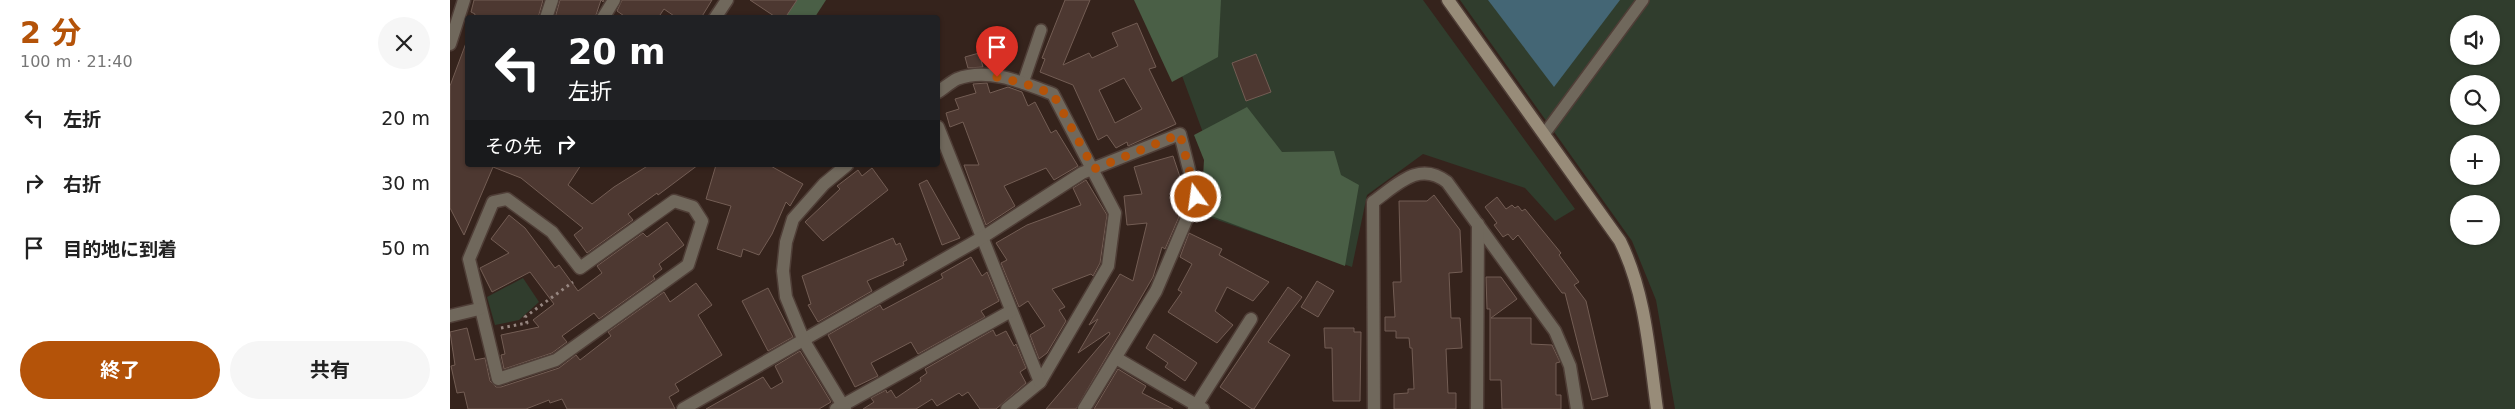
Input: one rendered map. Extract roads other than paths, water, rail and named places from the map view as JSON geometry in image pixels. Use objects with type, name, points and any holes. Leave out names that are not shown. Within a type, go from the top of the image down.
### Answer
[{"type":"street","points":[[450,44],[462,28],[464,0]]},
{"type":"street","points":[[547,15],[552,0]]},
{"type":"street","points":[[605,15],[614,0]]},
{"type":"street","points":[[717,15],[727,0]]},
{"type":"street","points":[[1448,0],[1614,230],[1631,265],[1643,303],[1657,409]]},
{"type":"street","points":[[940,91],[957,79],[984,74],[1023,83],[1053,94],[1094,169],[1115,213],[1108,266],[1040,382],[1006,409]]},
{"type":"street","points":[[940,132],[1040,382]]},
{"type":"street","points":[[683,409],[983,238],[1082,173],[1180,134],[1196,197],[1156,291],[1084,409]]},
{"type":"street","points":[[845,167],[824,184],[793,219],[786,242],[783,271],[786,297],[804,341],[841,408],[1011,311]]},
{"type":"street","points":[[1374,409],[1373,202],[1410,175],[1426,172],[1438,175],[1447,182],[1559,339],[1570,366],[1576,409]]},
{"type":"street","points":[[507,199],[552,232],[580,268],[674,200],[693,207],[702,221],[688,265],[556,360],[498,379],[480,309],[469,259],[493,202],[507,199]]},
{"type":"street","points":[[1477,409],[1478,224]]},
{"type":"street","points":[[450,316],[480,309]]},
{"type":"street","points":[[1116,358],[1198,408],[1252,319]]},
{"type":"lane","points":[[1545,133],[1642,0]]},
{"type":"lane","points":[[1023,83],[1041,30]]},
{"type":"water","points":[[1488,0],[1620,0],[1554,87]]}]
